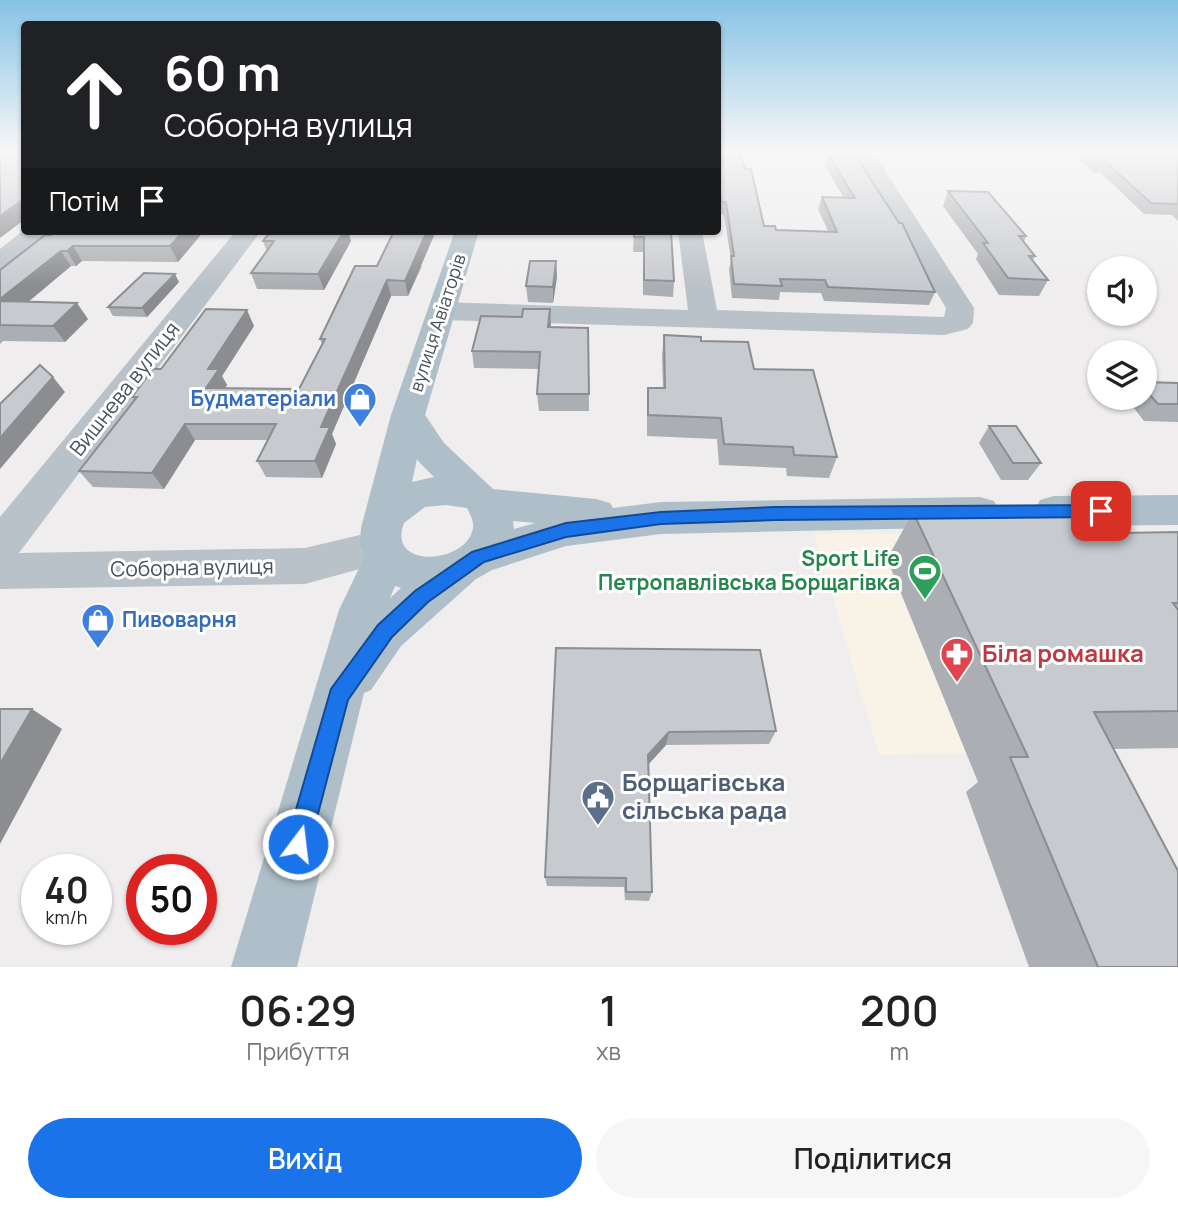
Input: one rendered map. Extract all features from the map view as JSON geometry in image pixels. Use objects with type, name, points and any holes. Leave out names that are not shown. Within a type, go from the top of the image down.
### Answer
[{"type":"main road","name":"вулиця Авіаторів","points":[[384,543],[408,415],[466,235]]},
{"type":"main road","name":"вулиця Авіаторів","points":[[408,415],[431,452],[481,499]]},
{"type":"main road","points":[[264,967],[391,512],[417,494],[449,488],[481,499],[661,518]]},
{"type":"main road","points":[[338,696],[385,631],[422,597],[471,562],[493,534],[491,512],[481,499]]},
{"type":"main road","points":[[384,543],[397,567],[428,576],[447,573],[471,562],[566,530],[661,518],[776,514],[1178,510]]},
{"type":"street","points":[[442,311],[944,326],[958,323],[960,307],[891,197]]},
{"type":"street","points":[[0,262],[33,235]]},
{"type":"street","name":"Вишнева вулиця","points":[[0,547],[246,235]]},
{"type":"street","points":[[691,235],[704,317]]},
{"type":"street","name":"Соборна вулиця","points":[[0,571],[305,566],[384,543]]},
{"type":"shaded area","points":[[1051,532],[1178,736],[1178,748],[879,755],[814,534]]},
{"type":"building","points":[[0,197],[21,197],[21,201],[0,216]]},
{"type":"building","points":[[721,197],[757,197],[764,226],[775,226],[776,230],[837,232],[822,197],[882,197],[899,223],[902,223],[935,292],[828,287],[825,280],[780,279],[782,286],[734,284],[731,256],[734,256],[726,202],[722,202]]},
{"type":"building","points":[[953,197],[992,197],[1026,236],[1019,236],[1035,256],[1029,256],[1048,280],[1008,278],[983,243],[988,243]]},
{"type":"building","points":[[1145,197],[1178,197],[1178,204],[1151,203]]},
{"type":"building","points":[[45,235],[180,235],[170,246],[73,246],[67,251],[61,251],[0,299],[0,270]]},
{"type":"building","points":[[268,235],[342,235],[318,274],[251,273],[274,241],[263,241]]},
{"type":"building","points":[[392,235],[425,235],[405,281],[387,280],[321,427],[330,427],[315,461],[257,461],[276,424],[185,424],[152,473],[79,471],[137,397],[132,397],[153,369],[161,369],[206,309],[247,310],[208,369],[219,369],[206,388],[299,389],[325,339],[320,339],[355,266],[377,266]]},
{"type":"building","points":[[671,235],[674,281],[644,280],[644,237],[634,237]]},
{"type":"building","points":[[530,261],[556,261],[553,287],[526,286]]},
{"type":"building","points":[[144,273],[175,274],[142,308],[108,307]]},
{"type":"building","points":[[0,301],[77,303],[53,326],[0,325]]},
{"type":"building","points":[[523,309],[550,309],[548,327],[588,328],[589,394],[537,394],[540,352],[472,351],[481,316],[522,317]]},
{"type":"building","points":[[664,335],[701,337],[701,341],[748,342],[754,369],[813,370],[837,457],[794,455],[793,447],[724,444],[721,418],[648,415],[648,388],[665,388]]},
{"type":"building","points":[[40,365],[53,377],[0,438],[0,404]]},
{"type":"building","points":[[1157,382],[1178,383],[1178,404],[1158,404]]},
{"type":"building","points":[[989,426],[1016,426],[1041,463],[1013,463]]},
{"type":"building","points":[[1104,510],[1121,533],[1178,532],[1178,603],[1173,603],[1178,610],[1178,711],[1094,712],[1178,871],[1178,967],[1098,967],[1010,757],[1028,757],[913,512]]},
{"type":"building","name":"Борщагівська сільська рада","points":[[556,648],[760,650],[776,731],[669,732],[648,755],[652,892],[626,892],[626,878],[545,877]]},
{"type":"building","points":[[0,709],[32,709],[0,764]]},
{"type":"place","name":"Будматеріали","points":[[360,429]]},
{"type":"place","name":"Sport Life Петропавлівська Борщагівка","points":[[925,601]]},
{"type":"place","name":"Пивоварня","points":[[98,650]]},
{"type":"place","name":"Біла ромашка","points":[[957,684]]},
{"type":"place","name":"Борщагівська сільська рада","points":[[598,827]]},
{"type":"route","points":[[298,844],[338,696],[385,631],[422,597],[478,557],[566,530],[661,518],[776,514],[1101,511]]}]
